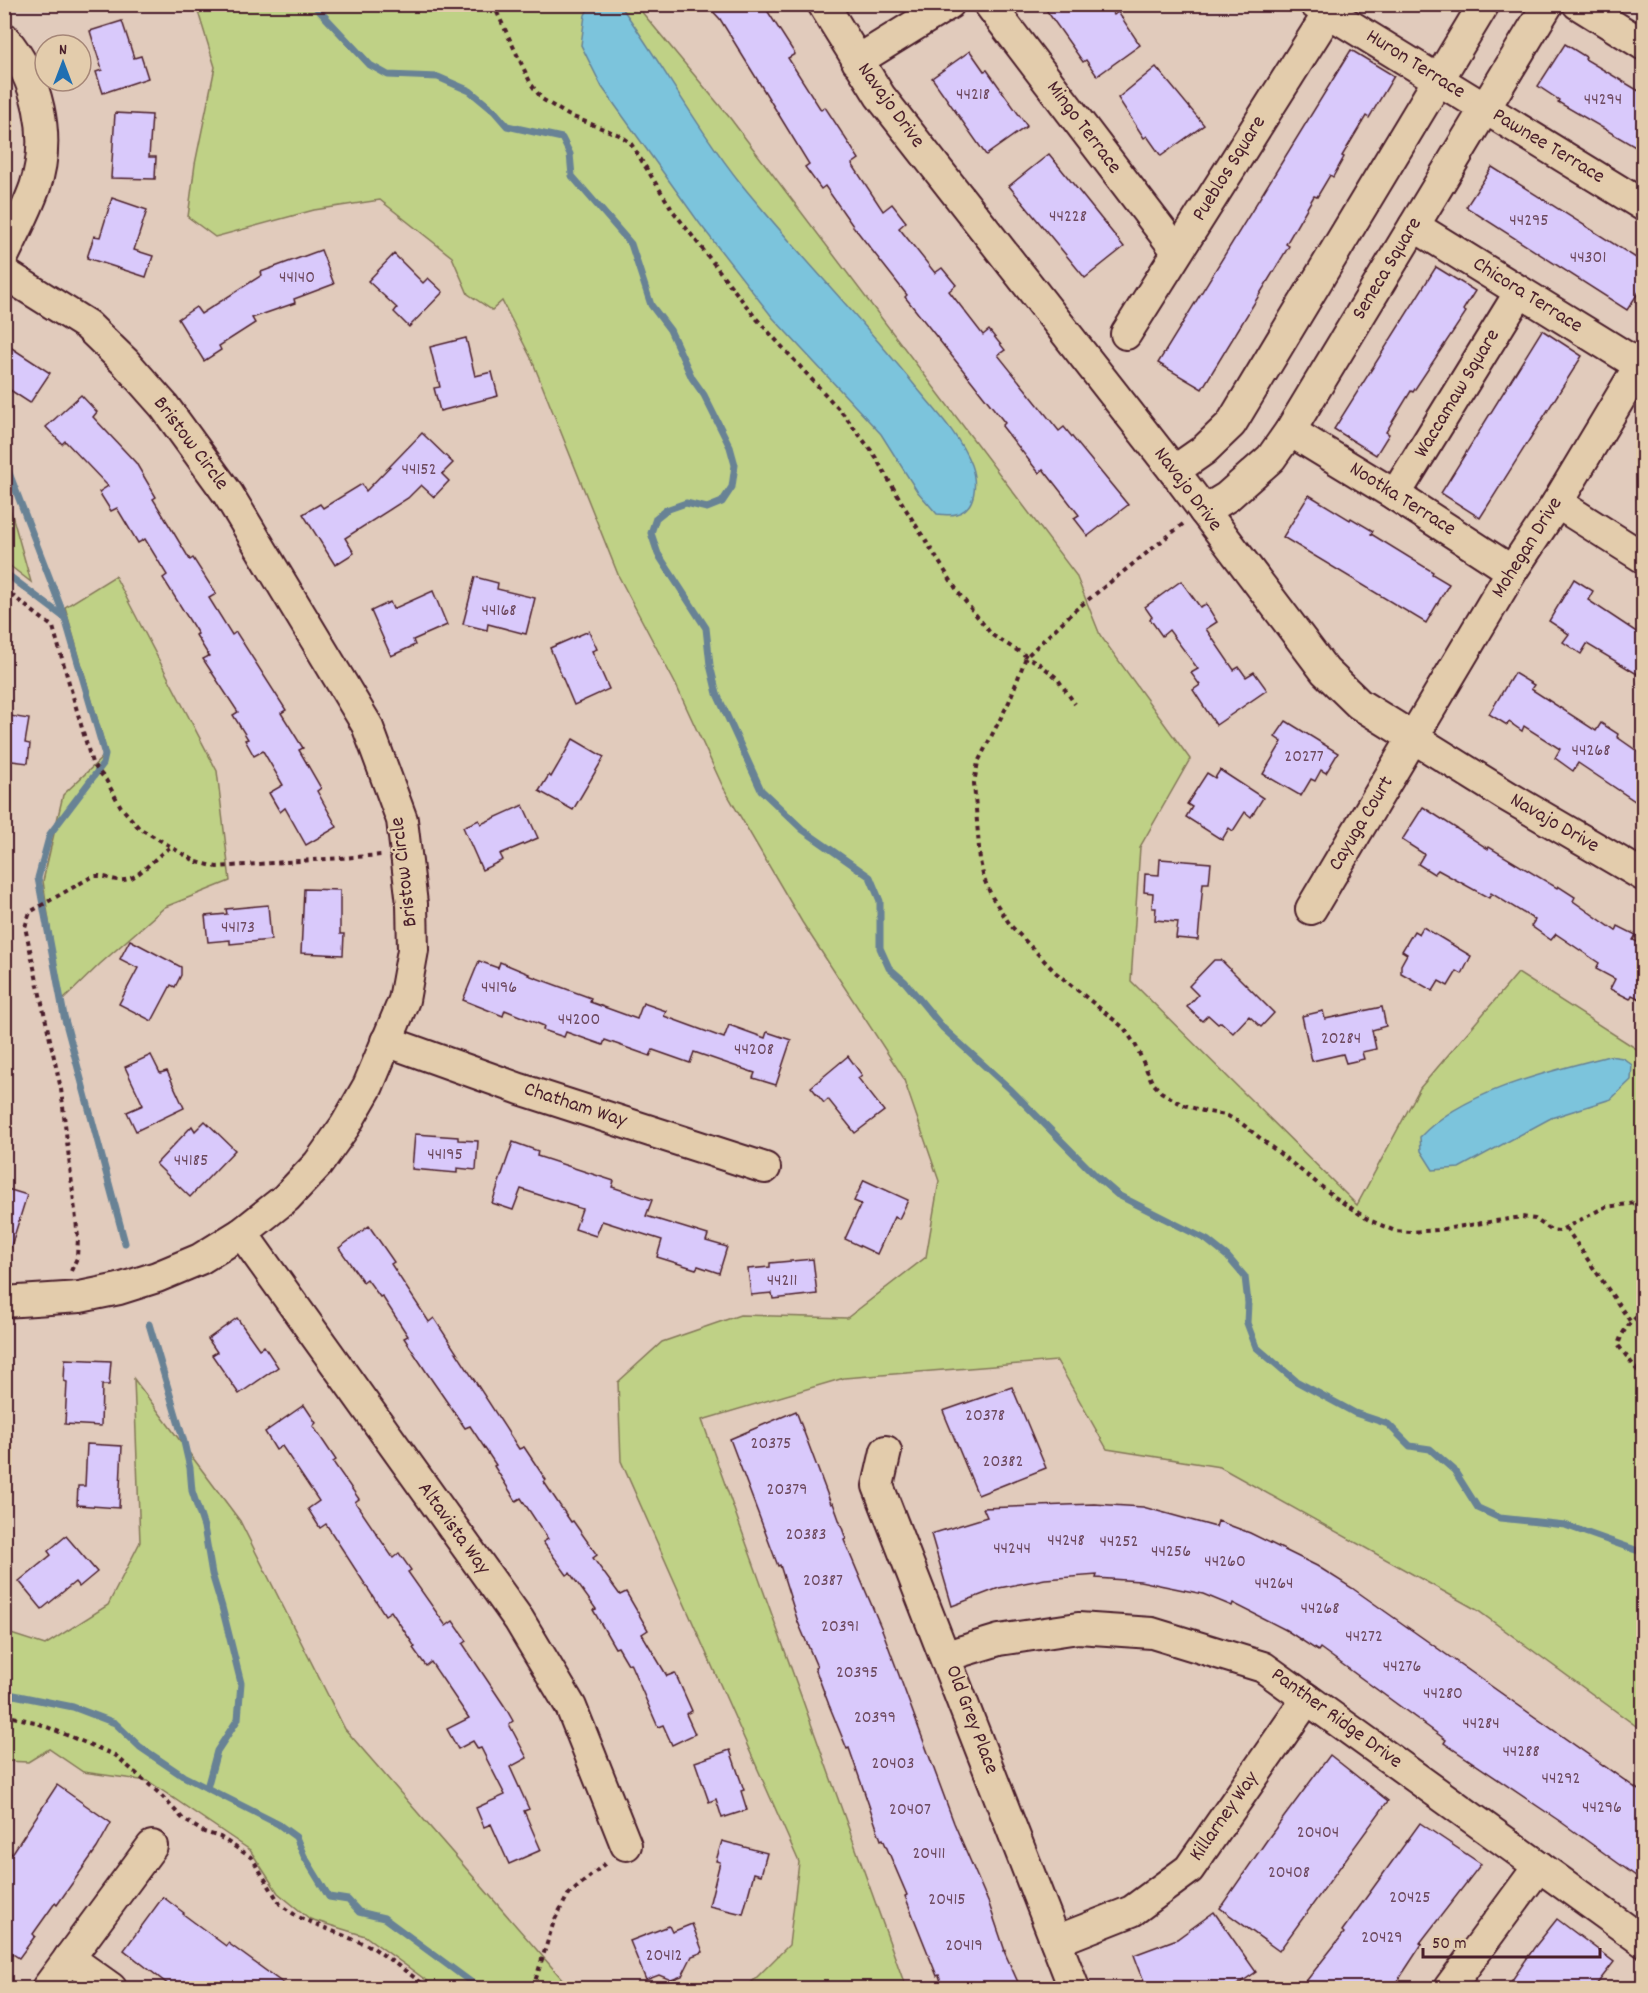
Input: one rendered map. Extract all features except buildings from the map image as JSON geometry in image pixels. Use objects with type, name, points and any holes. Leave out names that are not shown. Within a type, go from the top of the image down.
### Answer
[{"type":"street","name":"Navajo Drive","points":[[823,4],[856,61],[880,96],[1174,471],[1325,671],[1359,704],[1507,796],[1644,876]]},
{"type":"street","points":[[856,61],[950,4]]},
{"type":"street","name":"Mingo Terrace","points":[[989,4],[1177,251]]},
{"type":"street","points":[[1174,471],[1204,450],[1231,424],[1485,4]]},
{"type":"street","name":"Seneca Square","points":[[1204,511],[1227,497],[1270,458],[1290,431],[1548,4]]},
{"type":"street","points":[[1578,4],[1644,45]]},
{"type":"street","name":"Pueblos Square","points":[[1126,334],[1326,7]]},
{"type":"street","name":"Huron Terrace","points":[[1326,7],[1484,108]]},
{"type":"street","points":[[4,38],[17,52],[30,78],[39,107],[43,155],[35,187],[4,255]]},
{"type":"street","name":"Pawnee Terrace","points":[[1484,108],[1644,206]]},
{"type":"street","name":"Chicora Terrace","points":[[1414,226],[1520,292],[1641,362]]},
{"type":"street","name":"Bristow Circle","points":[[4,273],[87,325],[126,363],[164,405],[228,494],[367,725],[402,820],[412,904],[413,950],[404,1000],[368,1086],[345,1126],[318,1164],[286,1198],[242,1233],[200,1259],[157,1277],[119,1289],[80,1297],[4,1301]]},
{"type":"street","name":"Waccamaw Square","points":[[1395,495],[1520,292]]},
{"type":"street","name":"Mohegan Drive","points":[[1413,738],[1512,571],[1557,503],[1641,362]]},
{"type":"street","name":"Nootka Terrace","points":[[1290,431],[1395,495],[1512,571]]},
{"type":"street","points":[[1557,503],[1644,558]]},
{"type":"street","name":"Cayuga Court","points":[[1311,909],[1413,738]]},
{"type":"street","name":"Chatham Way","points":[[386,1041],[520,1089],[765,1168]]},
{"type":"street","name":"Altavista Way","points":[[242,1233],[519,1620],[571,1707],[626,1845]]},
{"type":"street","name":"Old Grey Place","points":[[886,1451],[878,1486],[1074,1989]]},
{"type":"street","name":"Panther Ridge Drive","points":[[946,1656],[999,1640],[1078,1628],[1152,1633],[1263,1667],[1644,1942]]},
{"type":"street","name":"Killarney Way","points":[[1056,1941],[1132,1911],[1189,1869],[1307,1699]]},
{"type":"street","points":[[47,1989],[152,1846]]},
{"type":"street","points":[[1449,1989],[1539,1866]]},
{"type":"street","points":[[69,1958],[111,1989]]},
{"type":"path","points":[[493,4],[531,84],[542,99],[568,115],[619,135],[630,142],[673,211],[749,309],[845,416],[873,453],[960,595],[992,636],[1041,665],[1057,678],[1075,704]]},
{"type":"path","points":[[1204,511],[1185,522],[1074,611],[1026,657],[1009,702],[978,762],[974,783],[980,861],[984,879],[1011,926],[1055,972],[1124,1028],[1136,1046],[1152,1082],[1161,1092],[1181,1104],[1226,1115],[1241,1123],[1369,1221],[1395,1231],[1411,1232],[1437,1230],[1513,1216],[1535,1219],[1551,1230],[1559,1231],[1605,1208],[1644,1202]]},
{"type":"path","points":[[4,588],[52,627],[92,762],[106,780],[120,807],[139,828],[197,862],[217,867],[406,854]]},
{"type":"path","points":[[70,1273],[77,1258],[78,1237],[61,1089],[25,927],[30,912],[97,875],[114,880],[125,880],[135,876],[160,852],[171,847]]},
{"type":"path","points":[[1566,1228],[1630,1321]]},
{"type":"path","points":[[1644,1311],[1630,1321],[1618,1345],[1636,1372],[1644,1379]]},
{"type":"path","points":[[4,1715],[35,1722],[115,1755],[160,1794],[183,1818],[252,1858],[280,1905],[298,1917],[372,1947],[429,1989]]},
{"type":"path","points":[[533,1989],[554,1921],[568,1895],[626,1845]]},
{"type":"green space","points":[[196,5],[636,5],[730,118],[1076,575],[1100,635],[1190,759],[1140,847],[1131,981],[1357,1205],[1420,1088],[1518,973],[1643,1053],[1643,1731],[1477,1610],[1220,1467],[1107,1449],[1057,1361],[844,1378],[702,1420],[906,1988],[746,1988],[789,1945],[799,1862],[621,1461],[618,1382],[662,1342],[740,1315],[847,1318],[926,1257],[939,1181],[903,1077],[802,922],[723,787],[676,685],[619,577],[532,360],[502,301],[492,310],[468,294],[452,257],[380,200],[314,210],[215,237],[188,217],[195,164],[215,67]]},
{"type":"green space","points":[[5,490],[31,582],[5,562]]},
{"type":"green space","points":[[115,576],[217,771],[230,881],[165,907],[61,1002],[43,881],[63,795],[107,753],[65,607]]},
{"type":"green space","points":[[134,1379],[240,1521],[345,1729],[570,1988],[437,1988],[365,1936],[310,1919],[278,1893],[250,1850],[148,1781],[83,1772],[49,1749],[28,1762],[5,1761],[5,1632],[45,1645],[108,1605],[140,1542]]},
{"type":"water","points":[[590,5],[620,5],[710,141],[742,185],[947,424],[961,444],[973,472],[974,494],[972,501],[963,511],[951,515],[937,514],[917,491],[881,434],[773,318],[700,224],[602,87],[581,45],[585,15]]},
{"type":"water","points":[[1609,1056],[1623,1058],[1632,1065],[1631,1080],[1611,1099],[1551,1118],[1459,1168],[1433,1170],[1421,1151],[1420,1137],[1459,1107],[1508,1085]]},
{"type":"waterway","points":[[313,4],[370,65],[388,75],[438,77],[470,91],[494,111],[507,126],[562,138],[570,154],[572,176],[631,244],[651,305],[670,330],[692,378],[704,395],[730,447],[735,465],[732,487],[722,502],[707,508],[686,503],[666,510],[656,518],[651,533],[658,554],[706,628],[710,665],[717,694],[761,790],[803,830],[870,877],[880,901],[880,948],[889,968],[905,982],[943,1028],[1010,1089],[1096,1176],[1118,1195],[1207,1240],[1227,1256],[1245,1277],[1248,1303],[1247,1323],[1256,1347],[1296,1381],[1355,1413],[1388,1424],[1410,1446],[1430,1449],[1454,1470],[1478,1508],[1500,1518],[1565,1525],[1644,1553]]},
{"type":"waterway","points":[[6,465],[65,618],[105,755],[103,764],[50,834],[38,878],[64,1016],[125,1243]]},
{"type":"waterway","points":[[4,572],[65,618]]},
{"type":"waterway","points":[[149,1324],[184,1442],[192,1491],[204,1527],[212,1574],[241,1683],[238,1719],[217,1751],[207,1788]]},
{"type":"waterway","points":[[4,1693],[73,1707],[115,1723],[140,1747],[183,1776],[278,1824],[296,1837],[304,1856],[329,1897],[348,1900],[359,1912],[384,1918],[479,1988]]}]
